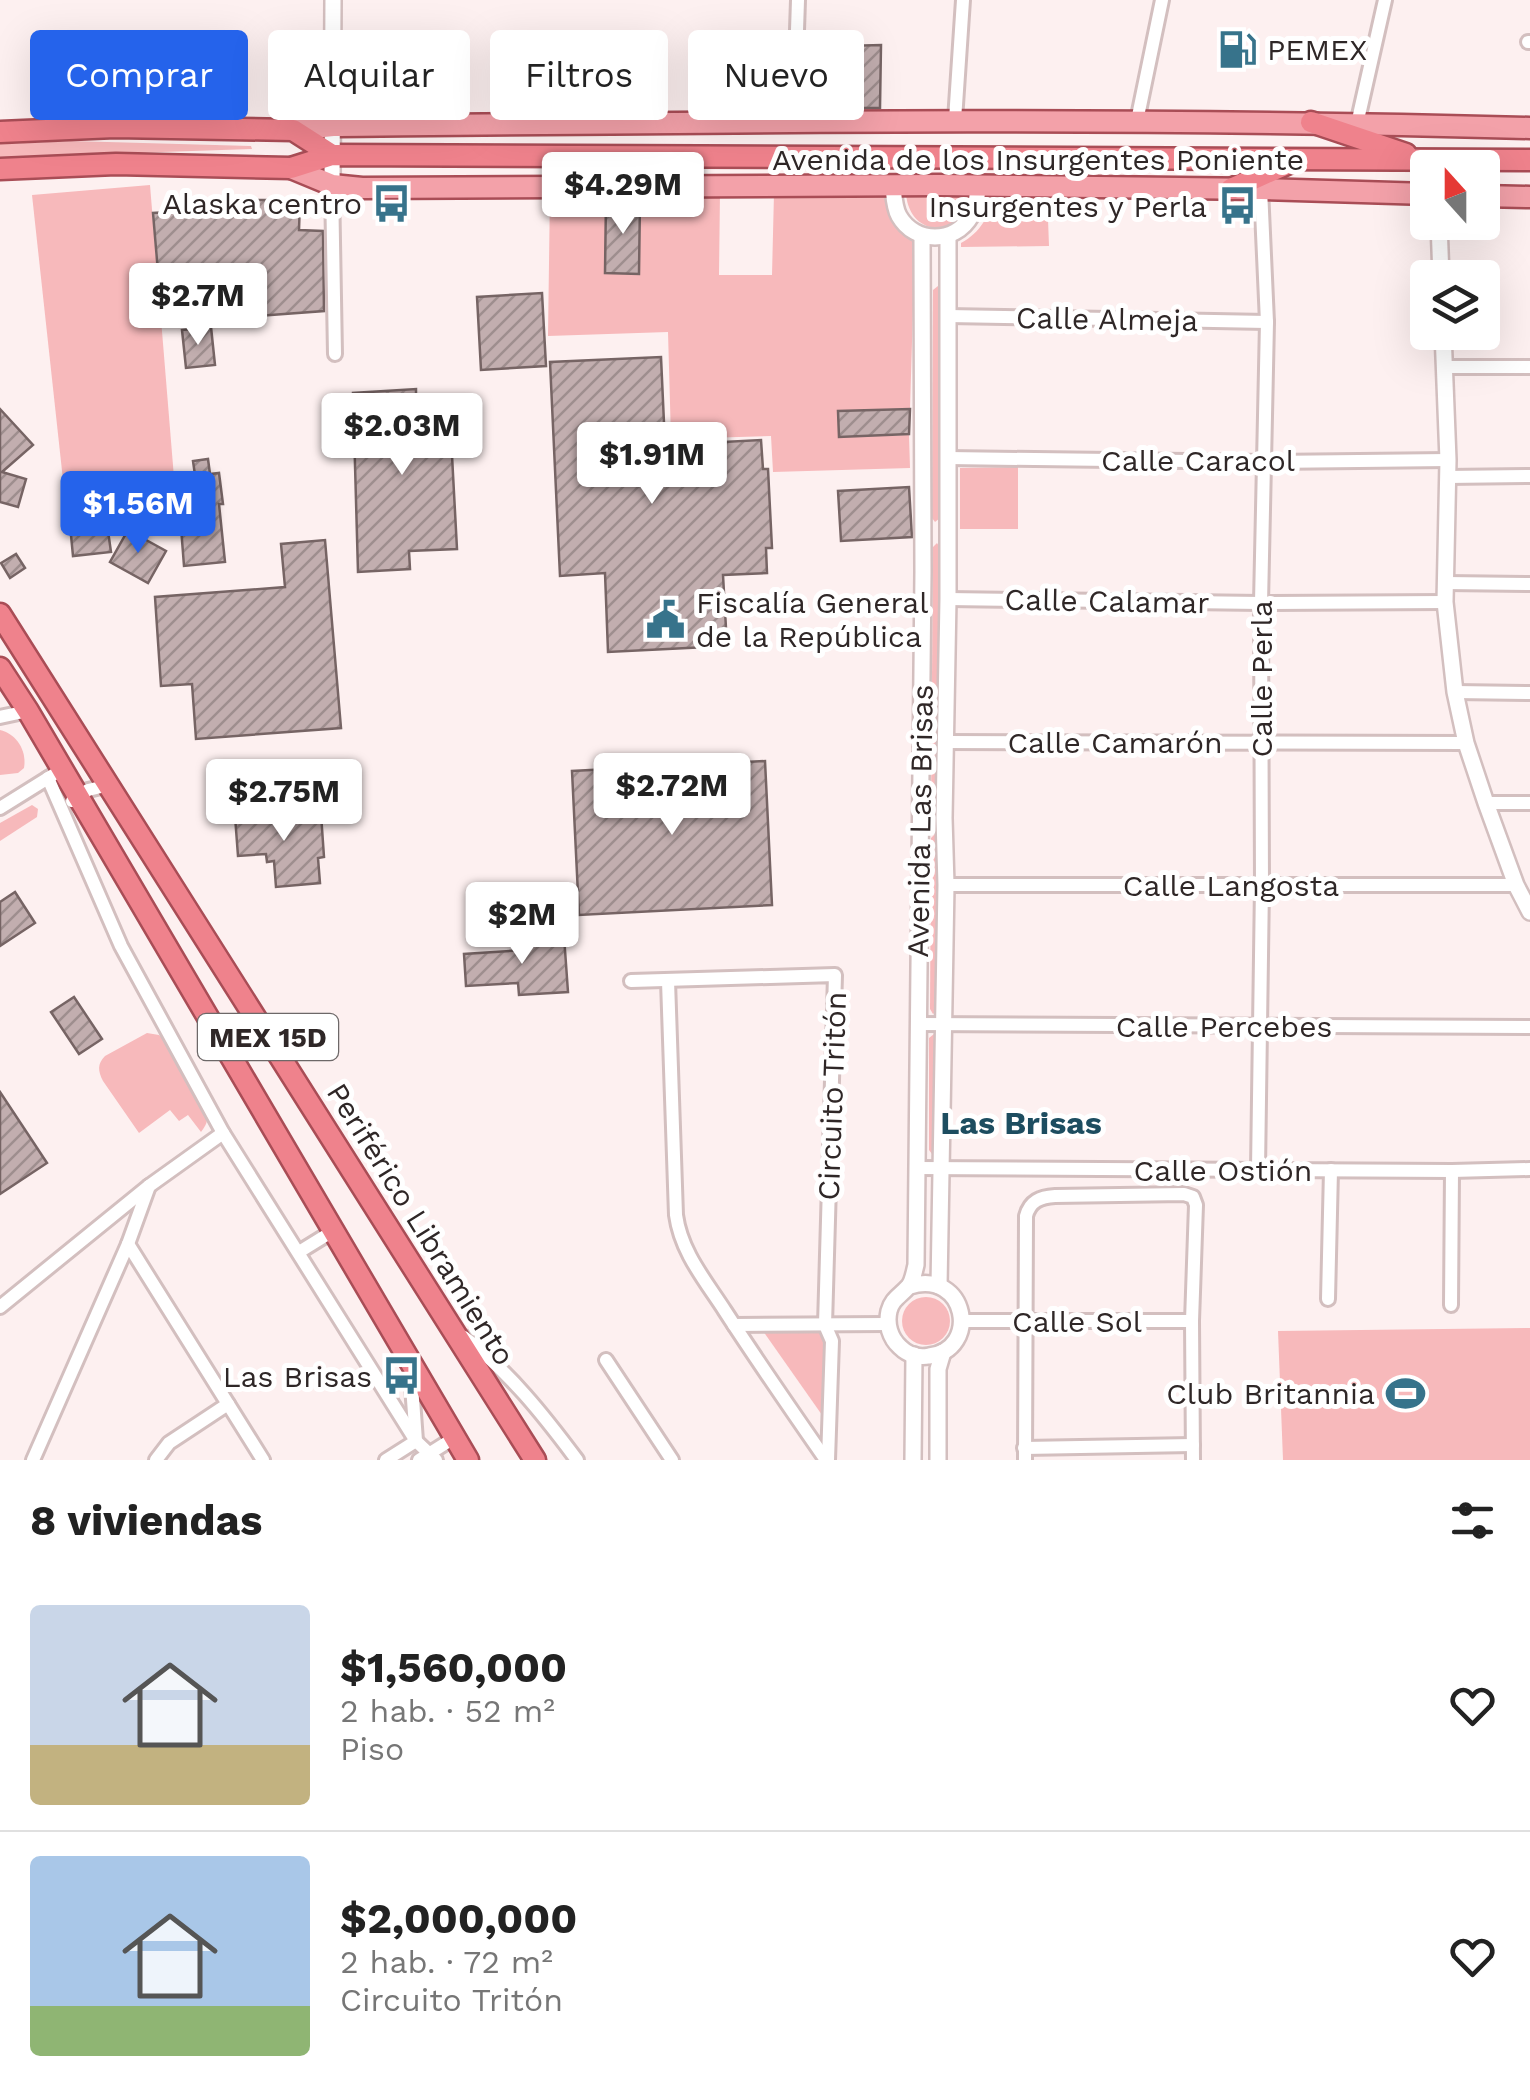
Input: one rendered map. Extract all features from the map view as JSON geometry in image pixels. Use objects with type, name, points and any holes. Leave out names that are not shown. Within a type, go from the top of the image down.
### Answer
[{"type":"highway","points":[[1310,122],[1410,155]]},
{"type":"highway","name":"Avenida de los Insurgentes Poniente","points":[[0,131],[115,127],[293,130]]},
{"type":"highway","points":[[293,130],[332,155]]},
{"type":"highway","name":"Avenida de los Insurgentes Poniente","points":[[0,169],[116,164],[291,168],[332,155],[1410,159]]},
{"type":"highway","points":[[1232,190],[1295,160]]},
{"type":"highway","name":"Avenida de los Insurgentes Poniente","points":[[1500,160],[1530,160]]},
{"type":"highway","points":[[0,182],[40,166]]},
{"type":"highway","name":"Periférico Libramiento","points":[[0,614],[534,1460]]},
{"type":"highway","points":[[0,636],[8,659],[1,671],[14,673],[38,694],[168,890],[213,949]]},
{"type":"highway","name":"MEX 15D","points":[[1,671],[28,711],[55,774],[77,796],[468,1460]]},
{"type":"main road","name":"Avenida de los Insurgentes Poniente","points":[[293,130],[333,126],[955,120],[1530,128]]},
{"type":"main road","name":"Avenida de los Insurgentes Poniente","points":[[291,168],[332,184],[362,188],[978,186],[1410,193]]},
{"type":"main road","points":[[1500,196],[1530,197]]},
{"type":"street","points":[[333,0],[336,354]]},
{"type":"street","points":[[794,121],[798,0]]},
{"type":"street","points":[[955,120],[963,0]]},
{"type":"street","points":[[1137,121],[1162,0]]},
{"type":"street","points":[[1358,124],[1386,0]]},
{"type":"street","points":[[893,186],[900,219],[922,236],[935,238],[960,230],[970,220],[978,186]]},
{"type":"street","name":"Calle Perla","points":[[1258,1170],[1261,603],[1267,322],[1261,189]]},
{"type":"street","name":"Avenida Las Brisas","points":[[888,1324],[893,1301],[910,1286],[916,1266],[922,236]]},
{"type":"street","name":"Avenida Las Brisas","points":[[939,1286],[946,885],[948,236]]},
{"type":"street","points":[[921,277],[948,277]]},
{"type":"street","name":"Calle Almeja","points":[[948,316],[1267,322]]},
{"type":"street","points":[[1444,350],[1448,460],[1446,602],[1455,692],[1486,803],[1530,912]]},
{"type":"street","points":[[1444,368],[1530,367]]},
{"type":"street","name":"Calle Caracol","points":[[948,458],[1448,460]]},
{"type":"street","points":[[1447,477],[1530,476]]},
{"type":"street","points":[[1446,583],[1530,584]]},
{"type":"street","name":"Calle Calamar","points":[[948,599],[1446,602]]},
{"type":"street","points":[[0,698],[4,690],[1,671]]},
{"type":"street","points":[[1455,692],[1530,693]]},
{"type":"street","points":[[0,718],[28,711]]},
{"type":"street","name":"Calle Camarón","points":[[945,742],[1466,742]]},
{"type":"street","points":[[0,808],[55,774],[63,816],[122,946],[223,1132],[428,1458],[454,1438]]},
{"type":"street","points":[[63,816],[77,796],[101,787]]},
{"type":"street","points":[[1486,803],[1530,803]]},
{"type":"street","points":[[920,817],[944,818]]},
{"type":"street","name":"Calle Langosta","points":[[946,885],[1516,885]]},
{"type":"street","name":"Circuito Tritón","points":[[630,982],[835,975],[826,1325],[832,1341],[827,1460]]},
{"type":"street","name":"Circuito Tritón","points":[[668,980],[679,1235],[734,1325],[827,1460]]},
{"type":"street","name":"Calle Percebes","points":[[918,1024],[1530,1027]]},
{"type":"street","points":[[0,1307],[149,1186],[223,1132]]},
{"type":"street","name":"Calle Ostión","points":[[916,1168],[1530,1169]]},
{"type":"street","points":[[1328,1299],[1330,1170]]},
{"type":"street","points":[[1450,1304],[1452,1171]]},
{"type":"street","points":[[33,1460],[128,1244],[149,1186]]},
{"type":"street","points":[[1054,1196],[1194,1197],[1193,1453],[1025,1454],[1025,1321],[1026,1216],[1036,1200],[1054,1196]]},
{"type":"street","points":[[298,1252],[332,1231]]},
{"type":"street","points":[[128,1244],[263,1460]]},
{"type":"street","points":[[734,1325],[888,1324],[896,1343],[914,1355],[943,1352],[954,1342],[962,1322],[956,1300],[939,1286],[910,1286]]},
{"type":"street","name":"Calle Sol","points":[[962,1322],[1192,1321]]},
{"type":"street","points":[[452,1328],[536,1404],[576,1460]]},
{"type":"street","points":[[938,1460],[938,1369],[943,1352]]},
{"type":"street","points":[[913,1460],[914,1355]]},
{"type":"street","points":[[606,1360],[672,1460]]},
{"type":"street","points":[[411,1364],[416,1441]]},
{"type":"street","points":[[156,1460],[169,1443],[228,1404]]},
{"type":"street","points":[[386,1460],[416,1441]]},
{"type":"shaded area","points":[[71,141],[252,149],[0,159],[0,144]]},
{"type":"shaded area","points":[[150,185],[177,514],[68,526],[32,195]]},
{"type":"shaded area","points":[[550,190],[606,191],[605,273],[639,274],[640,191],[720,192],[719,275],[772,275],[774,193],[887,194],[895,221],[915,241],[910,409],[839,411],[840,437],[909,435],[910,468],[773,472],[771,436],[671,439],[668,332],[548,336]]},
{"type":"shaded area","points":[[1047,192],[1049,246],[961,247],[983,223],[992,194]]},
{"type":"shaded area","points":[[906,194],[967,195],[956,220],[936,228],[917,219]]},
{"type":"shaded area","points":[[938,286],[940,518],[935,522],[933,290]]},
{"type":"shaded area","points":[[1018,467],[1018,529],[960,529],[960,468]]},
{"type":"shaded area","points":[[937,543],[939,806],[934,809],[933,547]]},
{"type":"shaded area","points":[[0,730],[16,739],[22,750],[24,768],[18,773],[0,775]]},
{"type":"shaded area","points":[[32,805],[38,809],[37,817],[0,841],[0,823]]},
{"type":"shaded area","points":[[935,834],[939,838],[938,1010],[933,1014],[931,838]]},
{"type":"shaded area","points":[[147,1033],[164,1039],[196,1090],[207,1118],[201,1132],[188,1115],[179,1121],[170,1110],[139,1133],[103,1081],[99,1068],[105,1056]]},
{"type":"shaded area","points":[[934,1034],[936,1151],[932,1154],[929,1038]]},
{"type":"shaded area","points":[[926,1297],[943,1304],[950,1321],[943,1338],[926,1345],[909,1338],[902,1321],[909,1304]]},
{"type":"shaded area","name":"Club Britannia","points":[[1530,1328],[1530,1460],[1283,1460],[1278,1331]]},
{"type":"shaded area","points":[[763,1331],[825,1332],[822,1415]]},
{"type":"building","points":[[864,45],[881,45],[880,108],[864,108]]},
{"type":"building","points":[[206,200],[300,200],[299,230],[323,231],[324,311],[243,317],[242,267],[202,266],[203,282],[159,284],[153,213],[206,210]]},
{"type":"building","points":[[606,200],[640,200],[639,274],[605,273]]},
{"type":"building","points":[[542,293],[546,366],[481,370],[477,297]]},
{"type":"building","points":[[211,327],[215,365],[186,368],[182,330]]},
{"type":"building","points":[[661,357],[665,445],[761,440],[763,469],[768,469],[772,548],[766,548],[767,573],[723,575],[727,646],[608,652],[605,573],[560,576],[550,362]]},
{"type":"building","points":[[416,389],[416,401],[449,399],[457,549],[409,551],[410,569],[358,572],[353,393]]},
{"type":"building","points":[[0,409],[33,445],[2,472],[26,479],[18,507],[0,502]]},
{"type":"building","points":[[910,409],[909,434],[839,437],[838,411]]},
{"type":"building","points":[[208,459],[210,474],[219,473],[225,562],[184,566],[181,527],[188,526],[182,477],[195,475],[193,461]]},
{"type":"building","points":[[909,487],[912,537],[841,541],[838,491]]},
{"type":"building","points":[[128,530],[166,551],[148,583],[110,562]]},
{"type":"building","points":[[108,531],[111,552],[73,556],[71,535]]},
{"type":"building","points":[[325,540],[341,728],[196,739],[192,684],[161,686],[155,597],[285,587],[281,544]]},
{"type":"building","points":[[16,554],[25,568],[10,578],[1,563]]},
{"type":"building","points":[[765,761],[772,905],[579,915],[572,771]]},
{"type":"building","points":[[306,811],[306,815],[321,814],[324,857],[318,858],[320,883],[276,887],[274,861],[267,862],[266,854],[238,856],[235,816]]},
{"type":"building","points":[[15,892],[35,923],[0,946],[0,902]]},
{"type":"building","points":[[564,936],[568,992],[519,995],[518,983],[466,986],[464,954],[525,950],[524,938]]},
{"type":"building","points":[[74,997],[102,1039],[79,1054],[51,1012]]},
{"type":"building","points":[[0,1092],[47,1163],[0,1194]]},
{"type":"place","name":"PEMEX","points":[[1237,49]]},
{"type":"place","name":"Alaska centro","points":[[392,203]]},
{"type":"place","name":"Insurgentes y Perla","points":[[1237,206]]},
{"type":"place","name":"Fiscalía General de la República","points":[[666,619]]},
{"type":"place","name":"Las Brisas","points":[[402,1376]]},
{"type":"place","name":"Club Britannia","points":[[1405,1393]]},
{"type":"district","name":"Las Brisas","points":[[1021,1123]]}]
